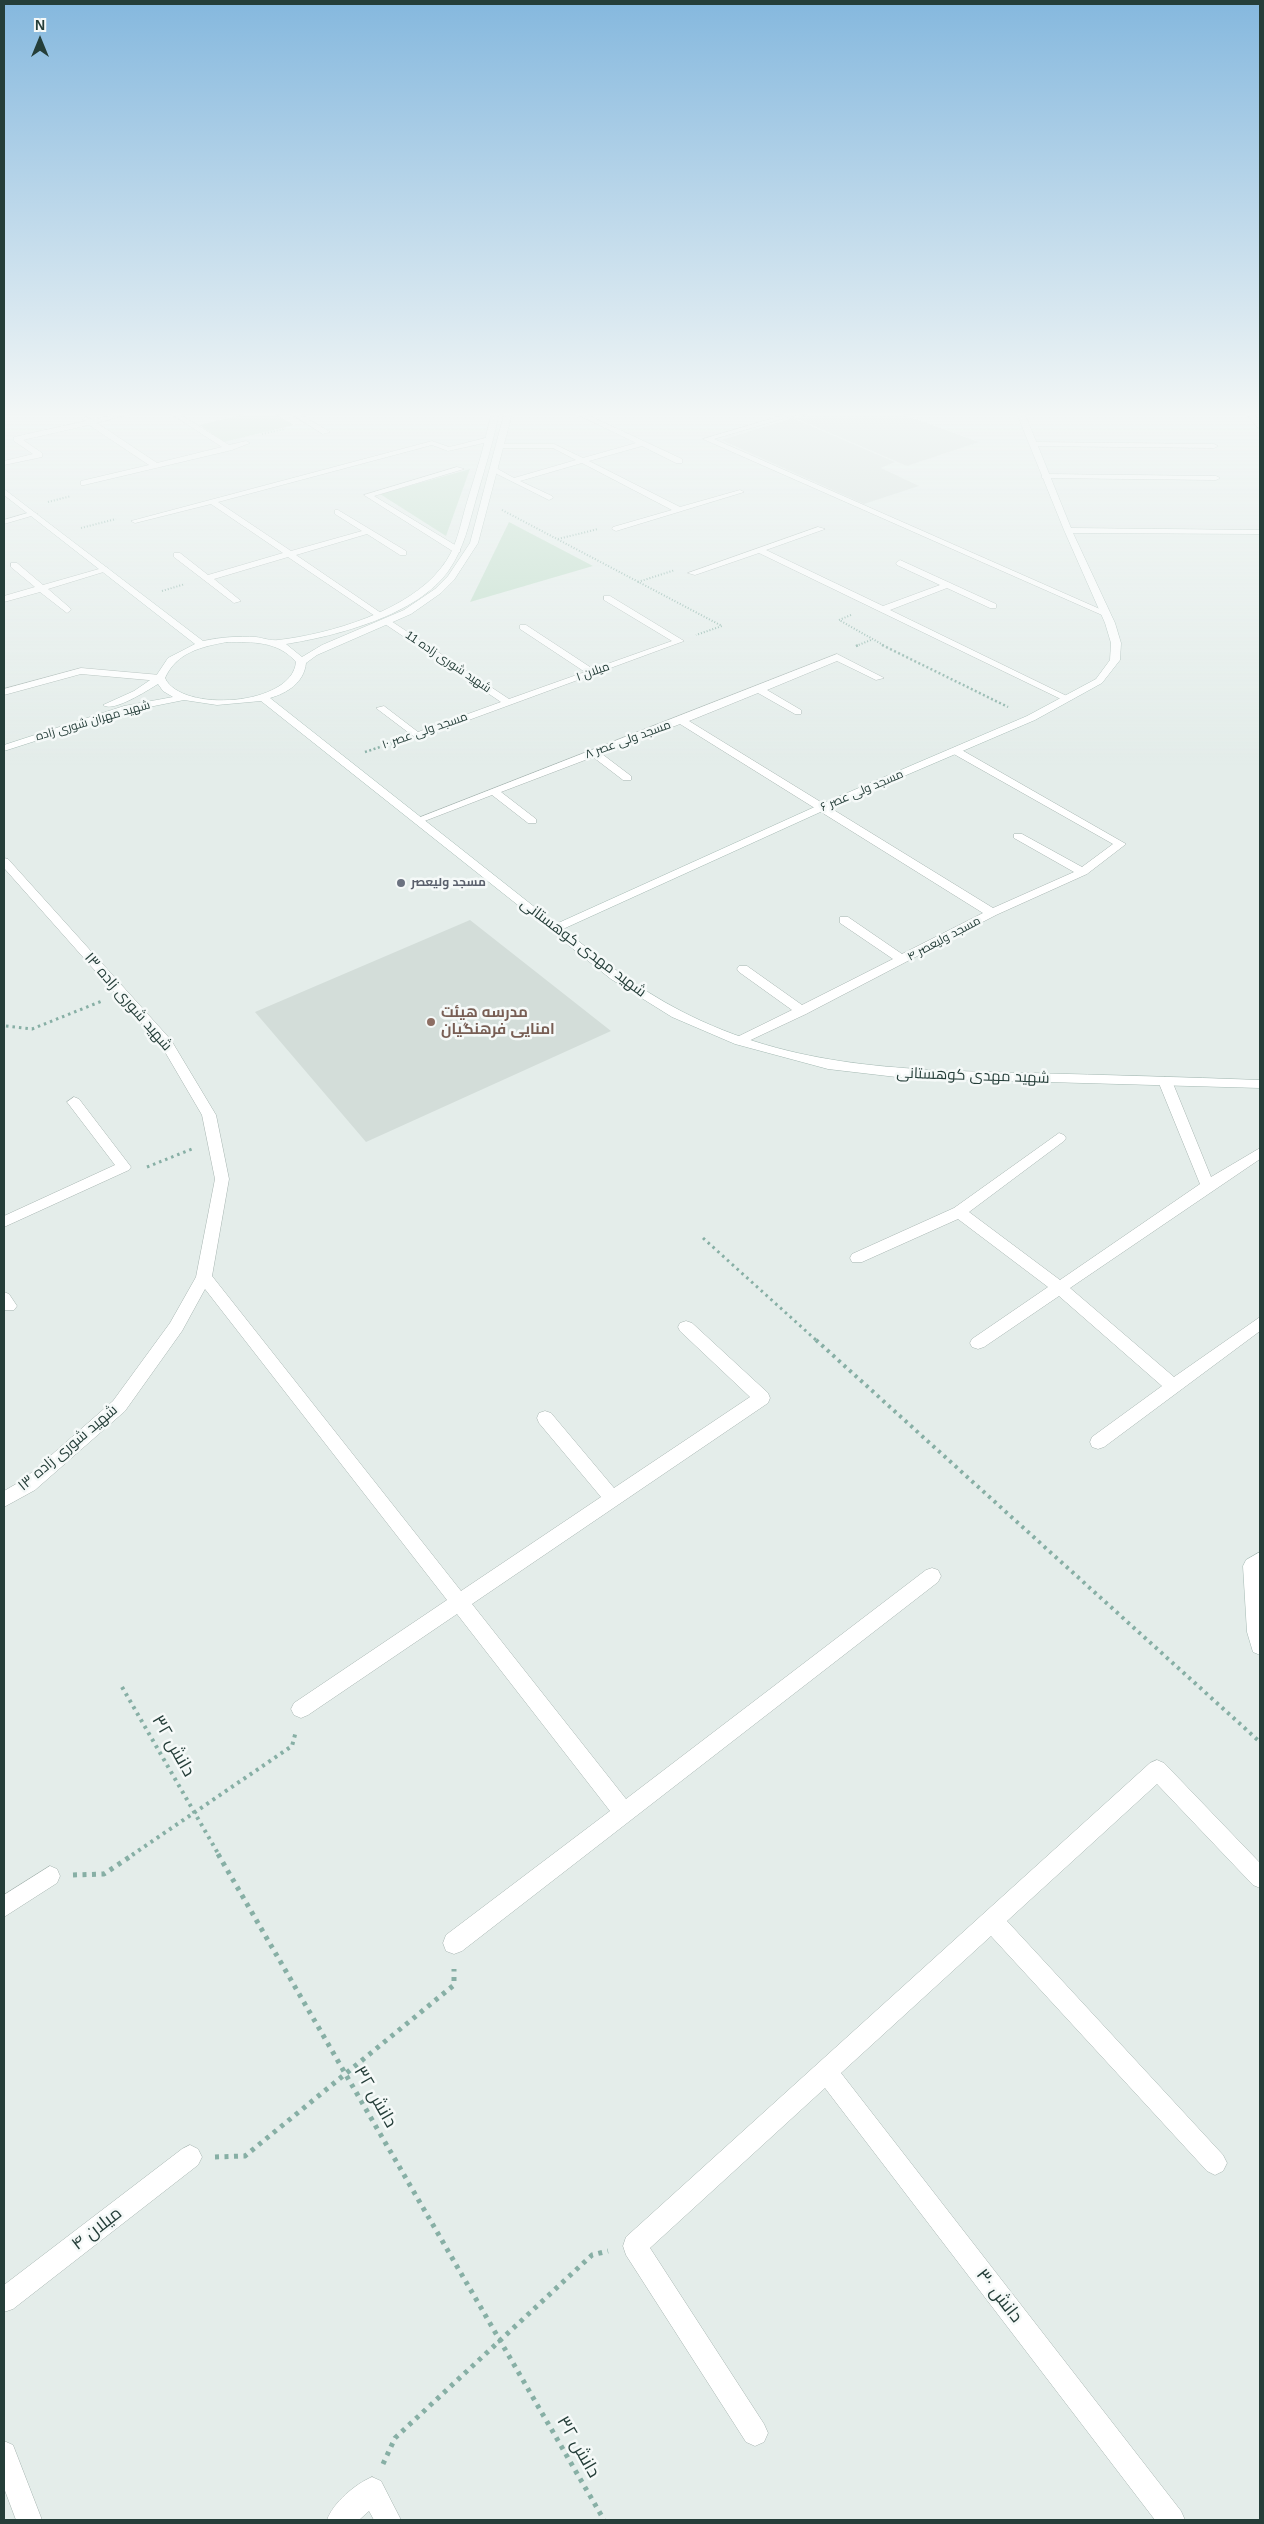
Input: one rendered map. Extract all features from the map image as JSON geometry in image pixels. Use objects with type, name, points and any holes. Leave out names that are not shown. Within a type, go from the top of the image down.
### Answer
[{"type":"street","points":[[258,532],[378,615]]},
{"type":"street","points":[[207,578],[366,532]]},
{"type":"street","points":[[370,532],[403,553]]},
{"type":"street","points":[[428,532],[457,550]]},
{"type":"street","points":[[462,532],[457,550],[435,580],[411,598],[378,615],[316,637],[277,643],[227,639],[201,644],[179,653],[164,665],[160,678],[166,690],[182,698],[216,703],[235,703],[262,697],[285,687],[298,675],[301,662],[317,649],[388,622],[424,603],[450,583],[465,562],[477,532]]},
{"type":"street","points":[[692,573],[813,532]]},
{"type":"street","points":[[919,532],[1105,613]]},
{"type":"street","name":"مسجد ولی عصر ۶","points":[[554,929],[823,807],[1031,718],[1099,681],[1115,660],[1116,643],[1105,613],[1069,532]]},
{"type":"street","points":[[1240,532],[1260,532]]},
{"type":"street","points":[[58,533],[201,644]]},
{"type":"street","points":[[759,550],[1068,699]]},
{"type":"street","points":[[177,555],[237,601]]},
{"type":"street","points":[[900,563],[993,606]]},
{"type":"street","points":[[14,565],[67,610]]},
{"type":"street","points":[[4,599],[106,570]]},
{"type":"street","points":[[882,610],[948,585]]},
{"type":"street","points":[[607,598],[679,641]]},
{"type":"street","name":"شهید شوری زاده 11","points":[[388,622],[507,702]]},
{"type":"street","points":[[523,627],[592,672]]},
{"type":"street","name":"میلان ۱","points":[[507,702],[679,641]]},
{"type":"street","points":[[277,643],[294,651],[301,662]]},
{"type":"street","name":"مسجد ولی عصر ۸","points":[[418,820],[593,752],[682,721],[838,657],[879,678]]},
{"type":"street","points":[[4,692],[81,671],[160,678]]},
{"type":"street","name":"شهید مهران شوری زاده","points":[[4,738],[117,702],[137,693],[160,678]]},
{"type":"street","points":[[760,690],[798,712]]},
{"type":"street","name":"شهید مهدی کوهستانی","points":[[262,697],[615,976],[676,1014],[740,1041],[828,1065],[905,1074],[1260,1084]]},
{"type":"street","name":"شهید مهران شوری زاده","points":[[4,748],[127,708],[182,698]]},
{"type":"street","name":"مسجد ولی عصر ۱۰","points":[[417,736],[507,702]]},
{"type":"street","points":[[381,708],[417,736]]},
{"type":"street","points":[[682,721],[992,913]]},
{"type":"street","name":"مسجد ولیعصر ۴","points":[[740,1041],[903,960],[992,913],[1083,872],[1120,844],[956,751]]},
{"type":"street","points":[[593,752],[627,778]]},
{"type":"street","points":[[492,791],[532,821]]},
{"type":"street","points":[[1018,836],[1083,872]]},
{"type":"street","name":"شهید شوری زاده ۱۳","points":[[4,861],[166,1043],[209,1114],[222,1179],[204,1277],[176,1328],[118,1406],[29,1485],[4,1500]]},
{"type":"street","points":[[844,920],[903,960]]},
{"type":"street","points":[[743,969],[802,1011]]},
{"type":"street","points":[[1165,1081],[1208,1186]]},
{"type":"street","points":[[4,1222],[124,1167],[74,1102]]},
{"type":"street","points":[[857,1258],[959,1212],[1059,1138]]},
{"type":"street","points":[[978,1343],[1208,1186],[1260,1153]]},
{"type":"street","points":[[959,1212],[1060,1288],[1174,1387]]},
{"type":"street","points":[[204,1277],[624,1812]]},
{"type":"street","points":[[1098,1442],[1260,1323]]},
{"type":"street","points":[[301,1709],[762,1398],[686,1327]]},
{"type":"street","points":[[545,1418],[613,1499]]},
{"type":"street","points":[[1260,1560],[1252,1566],[1256,1632],[1260,1646]]},
{"type":"street","points":[[454,1943],[932,1576]]},
{"type":"street","points":[[755,2433],[635,2246],[1157,1770],[1260,1878]]},
{"type":"street","points":[[4,1907],[50,1876]]},
{"type":"street","points":[[992,1920],[1214,2163]]},
{"type":"street","name":"دانش ۳۰","points":[[826,2072],[1172,2520]]},
{"type":"street","name":"میلان ۴","points":[[4,2300],[190,2157]]},
{"type":"street","points":[[4,2454],[29,2520]]},
{"type":"street","points":[[340,2520],[372,2490],[388,2520]]},
{"type":"path","points":[[58,533],[63,532]]},
{"type":"path","points":[[543,532],[722,626],[679,641]]},
{"type":"path","points":[[558,540],[587,532]]},
{"type":"path","points":[[637,582],[677,569],[692,573]]},
{"type":"path","points":[[140,597],[207,578]]},
{"type":"path","points":[[872,606],[839,620],[871,639],[1031,718]]},
{"type":"path","name":"مسجد ولی عصر ۱۰","points":[[343,760],[417,736]]},
{"type":"path","points":[[5,1026],[32,1028],[122,993]]},
{"type":"path","points":[[124,1167],[142,1169],[214,1140]]},
{"type":"path","points":[[702,1238],[1260,1742]]},
{"type":"path","name":"دانش ۳۲","points":[[122,1687],[604,2520]]},
{"type":"path","points":[[50,1876],[104,1874],[292,1746],[301,1709]]},
{"type":"path","points":[[190,2157],[245,2156],[454,1985],[454,1943]]},
{"type":"path","points":[[372,2490],[395,2438],[500,2340],[592,2255],[635,2246]]},
{"type":"shaded area","name":"مدرسه هیئت امنایی فرهنگیان","points":[[470,920],[611,1031],[366,1142],[255,1012]]},
{"type":"green space","points":[[439,532],[448,532],[446,536]]},
{"type":"green space","points":[[504,532],[528,532],[593,566],[470,602]]},
{"type":"place","name":"مسجد ولیعصر","points":[[401,883]]},
{"type":"place","name":"مدرسه هیئت امنایی فرهنگیان","points":[[431,1022]]}]
